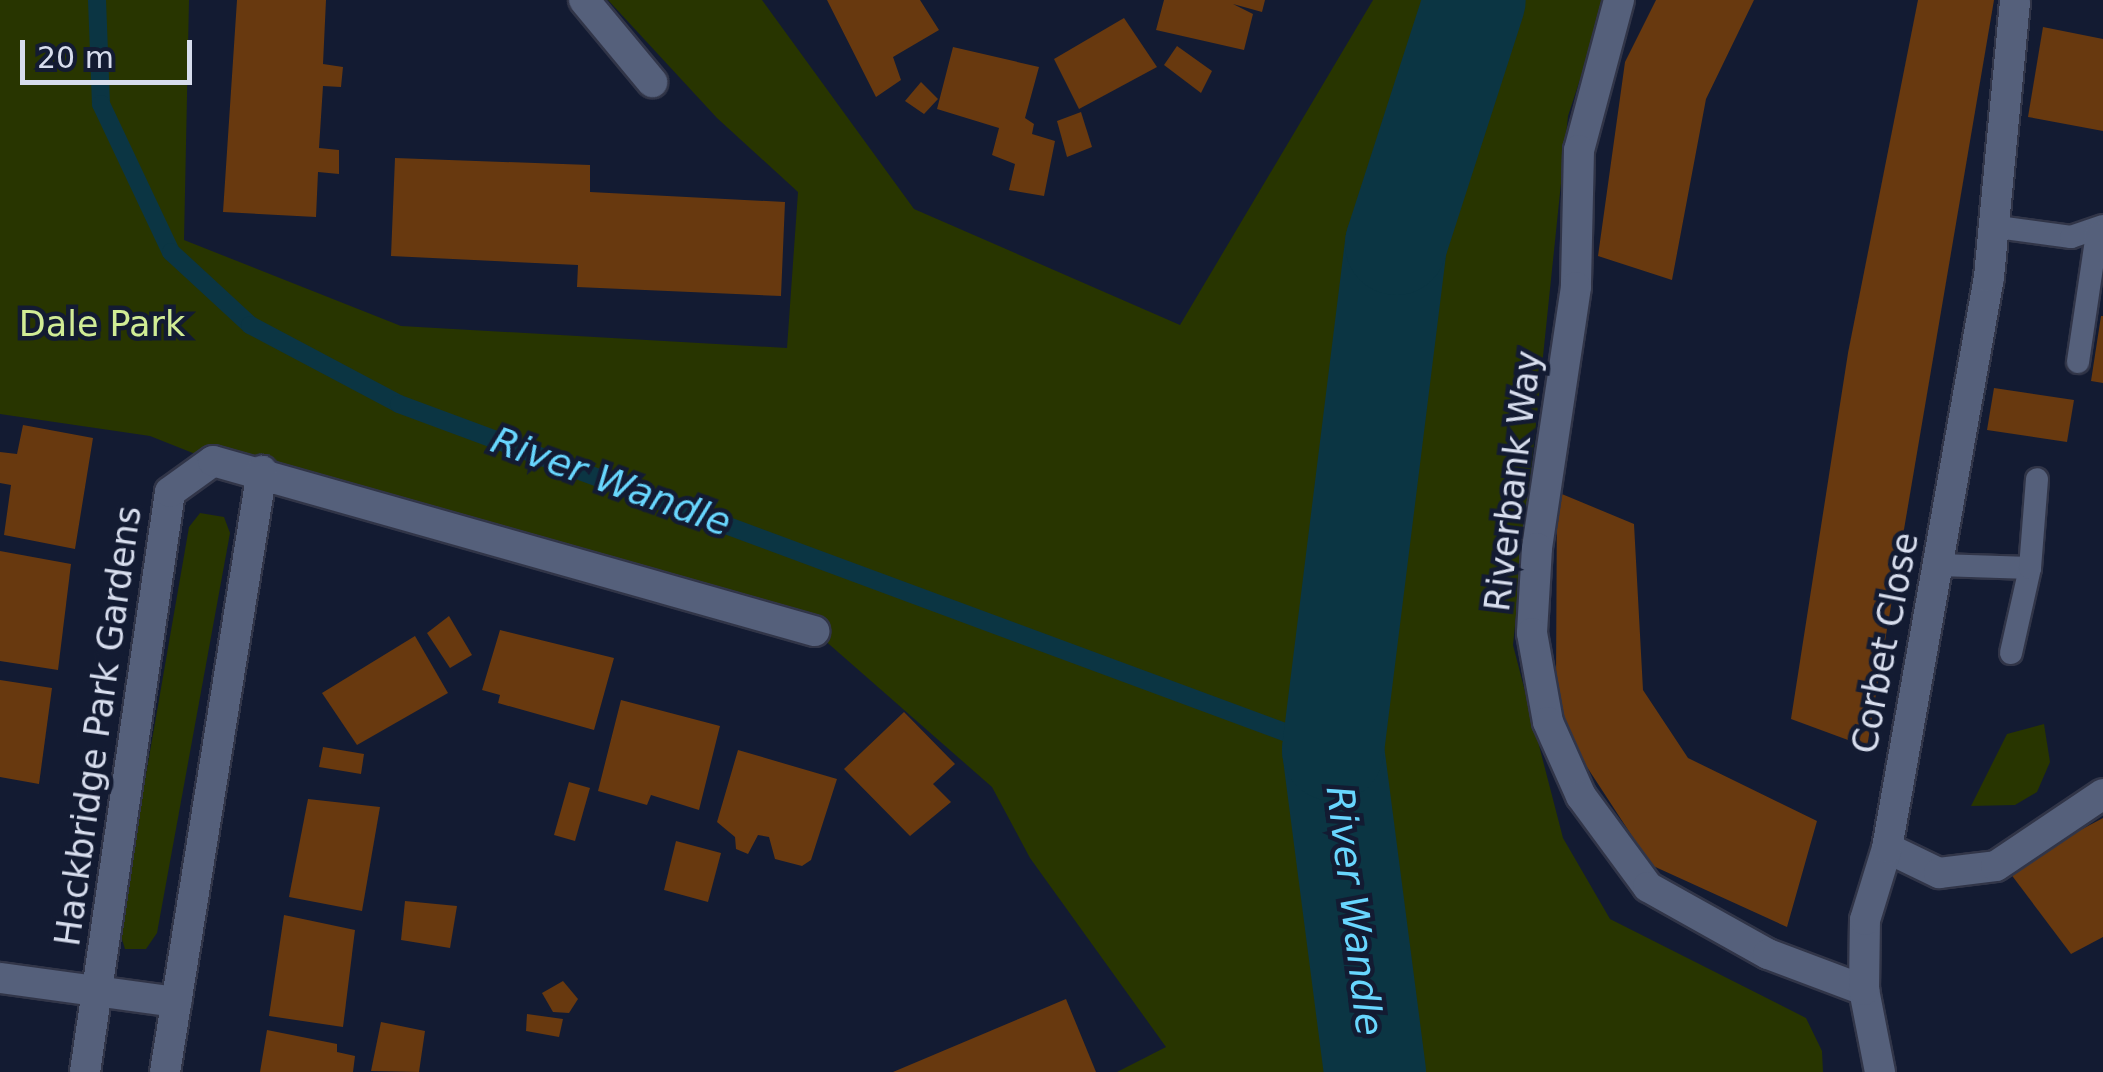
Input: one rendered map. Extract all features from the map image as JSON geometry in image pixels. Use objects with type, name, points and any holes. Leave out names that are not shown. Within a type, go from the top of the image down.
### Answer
[{"type":"street","points":[[584,0],[652,82]]},
{"type":"street","name":"Riverbank Way","points":[[1619,0],[1580,150],[1576,287],[1537,548],[1532,633],[1544,704],[1581,796],[1648,886],[1768,954],[1864,990]]},
{"type":"street","name":"Corbet Close","points":[[1880,1072],[1864,990],[1865,920],[1887,848],[1989,277],[1990,226],[2015,0]]},
{"type":"street","name":"Hackbridge Park Gardens","points":[[85,1072],[170,492],[213,461],[814,630]]},
{"type":"street","points":[[165,1072],[262,472]]},
{"type":"street","points":[[1887,848],[1939,874],[1996,866],[2103,794]]},
{"type":"street","points":[[0,978],[176,1002]]},
{"type":"lane","points":[[1990,226],[2071,236],[2100,230],[2078,362]]},
{"type":"lane","points":[[2011,653],[2030,568],[2038,479]]},
{"type":"lane","points":[[1939,565],[2030,568]]},
{"type":"green space","name":"Dale Park","points":[[0,0],[189,0],[184,240],[401,326],[787,348],[798,192],[717,118],[608,0],[762,0],[914,209],[1180,325],[1373,0],[1606,0],[1568,116],[1513,645],[1563,838],[1610,919],[1806,1018],[1822,1051],[1823,1072],[1117,1072],[1166,1047],[1030,858],[992,787],[814,631],[213,461],[150,436],[0,414]]},
{"type":"green space","points":[[200,513],[224,517],[230,533],[157,933],[146,949],[125,949],[119,930],[189,527]]},
{"type":"green space","points":[[2044,724],[2050,762],[2037,792],[2015,805],[1971,806],[2007,734]]},
{"type":"building","points":[[237,0],[326,0],[323,64],[343,67],[341,87],[323,86],[319,148],[339,150],[339,174],[318,172],[316,217],[223,212]]},
{"type":"building","points":[[827,0],[920,0],[939,30],[893,57],[901,80],[876,97]]},
{"type":"building","points":[[1164,0],[1265,0],[1262,12],[1233,4],[1253,14],[1244,50],[1156,30]]},
{"type":"building","points":[[1656,0],[1754,0],[1706,99],[1672,280],[1598,256],[1625,62]]},
{"type":"building","points":[[1918,0],[1994,0],[1867,747],[1791,719],[1848,353]]},
{"type":"building","points":[[1124,18],[1157,67],[1079,109],[1054,59]]},
{"type":"building","points":[[2043,27],[2103,39],[2103,131],[2028,117]]},
{"type":"building","points":[[1177,46],[1212,71],[1201,93],[1164,65]]},
{"type":"building","points":[[953,47],[1039,67],[1025,118],[1034,124],[1032,134],[1055,141],[1044,196],[1009,190],[1015,164],[992,155],[999,128],[937,109]]},
{"type":"building","points":[[921,82],[938,99],[924,114],[905,101]]},
{"type":"building","points":[[1081,112],[1092,147],[1067,157],[1057,121]]},
{"type":"building","points":[[395,158],[590,165],[590,192],[785,202],[781,296],[577,287],[578,265],[391,256]]},
{"type":"building","points":[[2103,316],[2103,383],[2091,381]]},
{"type":"building","points":[[1994,388],[2074,400],[2067,442],[1987,430]]},
{"type":"building","points":[[23,425],[93,438],[75,549],[4,535],[11,485],[0,483],[0,452],[17,454]]},
{"type":"building","points":[[1557,492],[1634,524],[1643,690],[1688,758],[1817,821],[1787,927],[1651,865],[1568,738],[1556,683]]},
{"type":"building","points":[[0,551],[71,564],[58,670],[0,661]]},
{"type":"building","points":[[449,616],[472,655],[450,668],[427,633]]},
{"type":"building","points":[[500,630],[614,658],[594,730],[498,703],[500,695],[482,690]]},
{"type":"building","points":[[415,636],[448,693],[357,745],[322,693]]},
{"type":"building","points":[[0,680],[52,688],[39,784],[0,777]]},
{"type":"building","points":[[621,700],[720,726],[699,810],[651,795],[647,805],[598,791]]},
{"type":"building","points":[[904,712],[955,764],[933,784],[951,802],[910,836],[844,769]]},
{"type":"building","points":[[323,747],[364,754],[361,774],[319,767]]},
{"type":"building","points":[[738,750],[837,779],[811,860],[802,866],[775,859],[769,837],[758,835],[748,854],[736,849],[735,837],[717,822]]},
{"type":"building","points":[[569,782],[590,788],[575,841],[554,835]]},
{"type":"building","points":[[308,799],[380,807],[362,911],[289,897]]},
{"type":"building","points":[[2103,818],[2103,937],[2071,954],[2007,869]]},
{"type":"building","points":[[676,841],[721,853],[708,902],[664,890]]},
{"type":"building","points":[[405,901],[457,906],[450,948],[401,940]]},
{"type":"building","points":[[284,915],[355,930],[343,1027],[269,1016]]},
{"type":"building","points":[[563,981],[578,999],[569,1013],[553,1012],[542,993]]},
{"type":"building","points":[[1066,999],[1096,1072],[893,1072]]},
{"type":"building","points":[[527,1014],[563,1019],[559,1037],[526,1031]]},
{"type":"building","points":[[381,1022],[425,1031],[419,1072],[371,1071]]},
{"type":"building","points":[[267,1030],[337,1044],[337,1052],[355,1056],[353,1072],[260,1072]]},
{"type":"waterway","name":"River Wandle","points":[[97,0],[101,104],[171,252],[250,325],[399,404],[1333,750]]},
{"type":"waterway","name":"River Wandle","points":[[1375,1072],[1333,750],[1396,244],[1475,0]]}]
